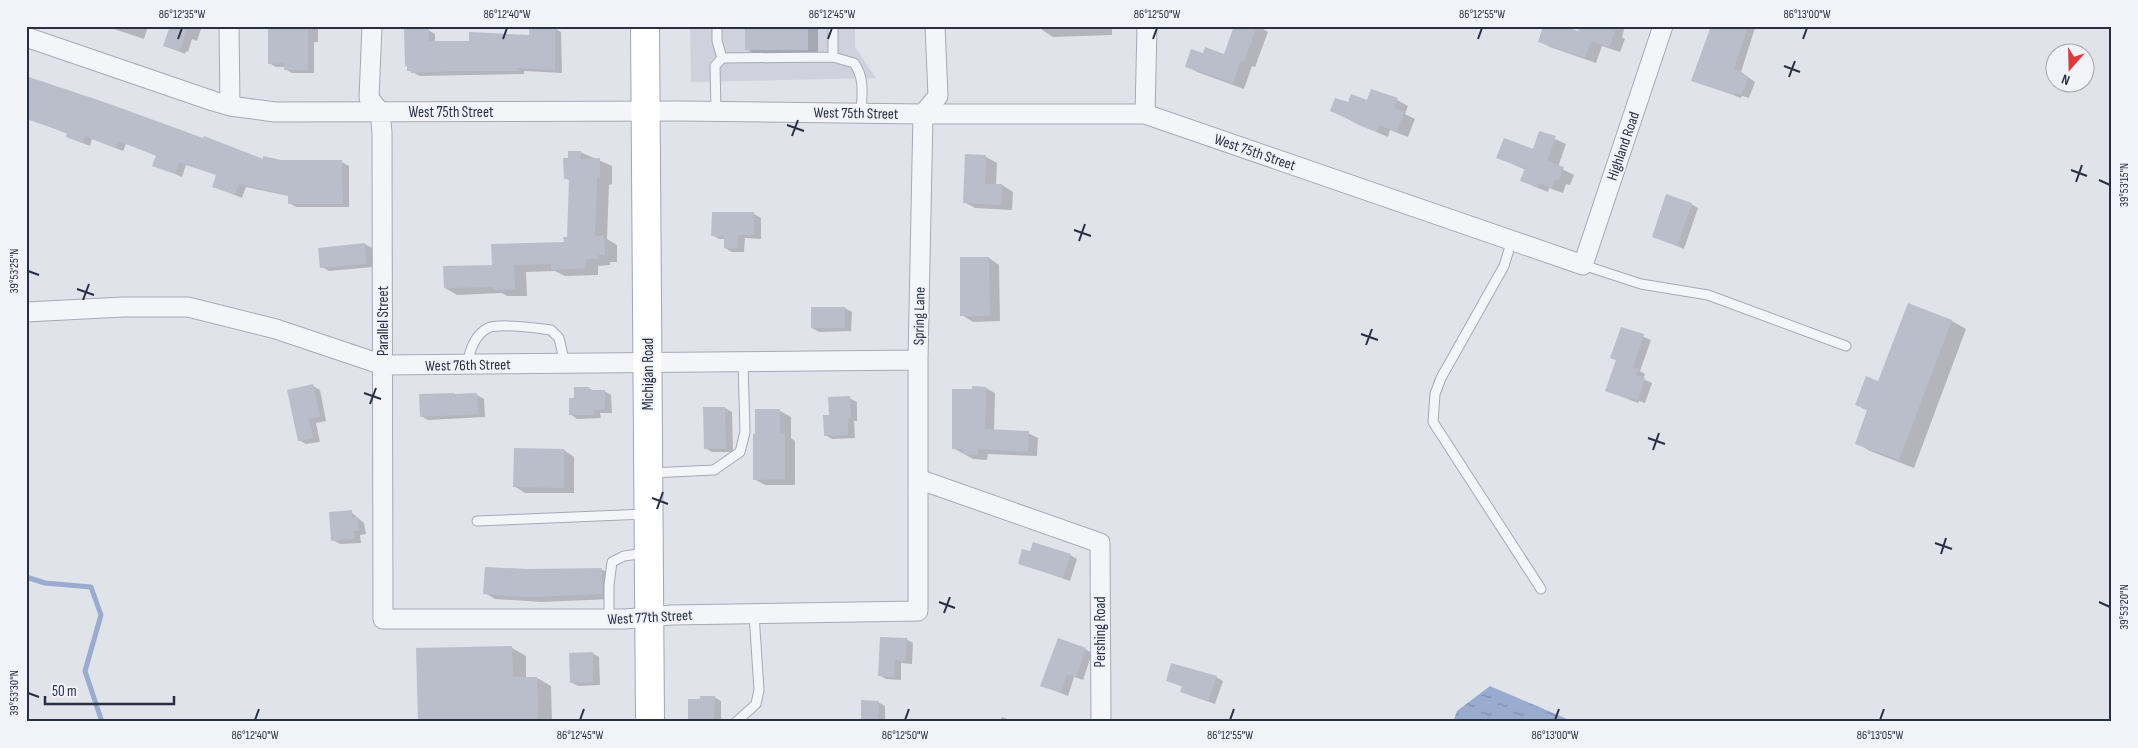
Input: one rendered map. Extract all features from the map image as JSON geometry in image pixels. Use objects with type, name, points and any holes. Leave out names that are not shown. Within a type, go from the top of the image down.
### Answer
[{"type":"main road","name":"Michigan Road","points":[[645,26],[650,722]]},
{"type":"street","points":[[229,26],[230,106]]},
{"type":"street","name":"Parallel Street","points":[[372,26],[369,98],[380,112],[383,366],[382,619]]},
{"type":"street","points":[[923,114],[938,96],[935,26]]},
{"type":"street","points":[[1145,114],[1147,26]]},
{"type":"street","name":"Highland Road","points":[[1582,265],[1663,26]]},
{"type":"street","name":"West 75th Street","points":[[26,37],[230,106],[275,112],[716,111],[923,114],[1145,114],[1582,265]]},
{"type":"street","name":"Spring Lane","points":[[918,611],[918,360],[923,114]]},
{"type":"street","name":"West 76th Street","points":[[26,312],[188,306],[276,329],[383,366],[918,360]]},
{"type":"street","name":"Pershing Road","points":[[918,479],[1100,543],[1101,722]]},
{"type":"street","name":"West 77th Street","points":[[382,619],[609,619],[672,615],[918,611]]},
{"type":"lane","points":[[717,26],[717,41],[722,58]]},
{"type":"lane","points":[[832,58],[833,26]]},
{"type":"lane","points":[[716,111],[715,66],[722,58],[832,58],[854,63],[859,70],[862,82],[861,113]]},
{"type":"lane","points":[[1512,240],[1504,266],[1441,378],[1435,394],[1434,422],[1541,589]]},
{"type":"lane","points":[[1582,265],[1641,284],[1708,295],[1846,346]]},
{"type":"lane","points":[[467,365],[470,351],[476,339],[489,327],[521,326],[551,330],[559,338],[565,364]]},
{"type":"lane","points":[[648,473],[706,472],[714,470],[740,452],[746,432],[743,362]]},
{"type":"lane","points":[[477,521],[648,514]]},
{"type":"lane","points":[[609,619],[609,585],[612,562],[624,556],[649,553]]},
{"type":"lane","points":[[736,722],[756,704],[759,690],[754,614]]},
{"type":"shaded area","points":[[690,26],[855,26],[855,47],[876,78],[691,82]]},
{"type":"water","points":[[1490,686],[1574,722],[1453,722],[1457,711]]},
{"type":"building","points":[[170,26],[188,26],[181,49],[179,48],[178,51],[163,46]]},
{"type":"building","points":[[268,26],[308,26],[308,70],[284,70],[284,63],[268,64]]},
{"type":"building","points":[[745,26],[808,26],[808,50],[745,50]]},
{"type":"building","points":[[1234,26],[1257,26],[1244,62],[1241,60],[1233,83],[1185,67],[1191,49],[1203,53],[1205,47],[1224,54]]},
{"type":"building","points":[[1543,26],[1563,26],[1578,31],[1580,26],[1613,26],[1611,30],[1615,32],[1609,47],[1591,41],[1585,58],[1538,42]]},
{"type":"building","points":[[1711,26],[1748,26],[1734,69],[1748,77],[1742,95],[1735,93],[1734,95],[1691,81]]},
{"type":"building","points":[[529,27],[555,27],[555,70],[517,68],[517,71],[411,73],[411,71],[407,71],[407,66],[405,66],[404,29],[429,29],[429,41],[469,41],[469,32],[529,35]]},
{"type":"building","points":[[26,76],[203,138],[204,136],[263,159],[263,156],[281,160],[342,160],[343,204],[288,204],[288,195],[239,184],[235,195],[212,187],[216,175],[179,162],[175,174],[152,166],[156,155],[118,141],[116,148],[85,136],[82,143],[66,137],[67,133],[26,119]]},
{"type":"building","points":[[1371,89],[1398,98],[1394,108],[1404,112],[1397,132],[1379,125],[1377,132],[1330,111],[1335,98],[1348,102],[1351,94],[1367,100]]},
{"type":"building","points":[[1539,131],[1556,136],[1547,161],[1564,167],[1559,180],[1555,179],[1552,188],[1538,183],[1537,187],[1520,181],[1525,168],[1496,158],[1504,138],[1533,149]]},
{"type":"building","points":[[568,151],[581,151],[581,159],[600,158],[600,178],[597,178],[595,236],[604,236],[605,255],[598,255],[598,259],[586,259],[586,268],[551,270],[551,264],[514,265],[515,289],[493,290],[493,287],[444,288],[443,266],[492,265],[491,244],[564,242],[563,237],[567,237],[569,179],[564,179],[563,158],[568,158]]},
{"type":"building","points":[[965,154],[986,155],[985,184],[1002,184],[1001,205],[963,203]]},
{"type":"building","points":[[1666,194],[1692,203],[1677,246],[1652,237]]},
{"type":"building","points":[[712,212],[754,212],[754,235],[738,235],[737,249],[724,248],[724,236],[711,236]]},
{"type":"building","points":[[365,243],[366,264],[320,268],[318,248]]},
{"type":"building","points":[[960,257],[989,257],[990,316],[960,316]]},
{"type":"building","points":[[1908,303],[1952,320],[1899,460],[1855,444],[1867,410],[1855,405],[1866,376],[1878,381]]},
{"type":"building","points":[[811,307],[845,307],[845,328],[811,328]]},
{"type":"building","points":[[1621,327],[1644,334],[1633,367],[1639,369],[1636,375],[1645,378],[1638,400],[1631,398],[1631,400],[1605,391],[1616,360],[1610,358]]},
{"type":"building","points":[[313,384],[320,417],[309,419],[313,438],[298,441],[287,390]]},
{"type":"building","points":[[972,386],[986,387],[985,429],[1029,431],[1028,452],[978,449],[978,455],[963,454],[963,449],[952,449],[952,389],[972,389]]},
{"type":"building","points":[[574,387],[589,387],[589,390],[605,390],[605,410],[594,410],[594,415],[569,415],[569,398],[574,398]]},
{"type":"building","points":[[477,393],[478,414],[420,417],[419,394]]},
{"type":"building","points":[[850,396],[851,417],[848,418],[848,435],[824,436],[823,415],[829,415],[828,397]]},
{"type":"building","points":[[703,407],[725,407],[726,449],[704,449]]},
{"type":"building","points":[[755,409],[780,409],[780,434],[785,434],[785,479],[753,480]]},
{"type":"building","points":[[514,448],[564,449],[564,488],[513,487]]},
{"type":"building","points":[[352,510],[352,517],[358,517],[359,531],[354,531],[354,539],[331,541],[329,512]]},
{"type":"building","points":[[1033,542],[1071,554],[1063,578],[1018,564],[1022,549],[1030,551]]},
{"type":"building","points":[[485,567],[529,569],[602,568],[602,594],[529,597],[483,594]]},
{"type":"building","points":[[880,637],[907,638],[905,661],[895,660],[894,677],[878,676]]},
{"type":"building","points":[[1058,638],[1086,648],[1076,677],[1067,674],[1061,693],[1040,686]]},
{"type":"building","points":[[512,646],[513,677],[537,677],[538,722],[418,722],[416,648]]},
{"type":"building","points":[[593,652],[593,682],[570,683],[569,653]]},
{"type":"building","points":[[1171,663],[1217,676],[1208,701],[1180,692],[1182,686],[1166,681]]},
{"type":"building","points":[[700,696],[715,696],[714,722],[688,722],[688,699],[700,699]]},
{"type":"building","points":[[861,700],[879,701],[878,722],[861,722]]},
{"type":"waterway","points":[[26,577],[45,583],[91,587],[101,615],[85,671],[102,722]]}]
